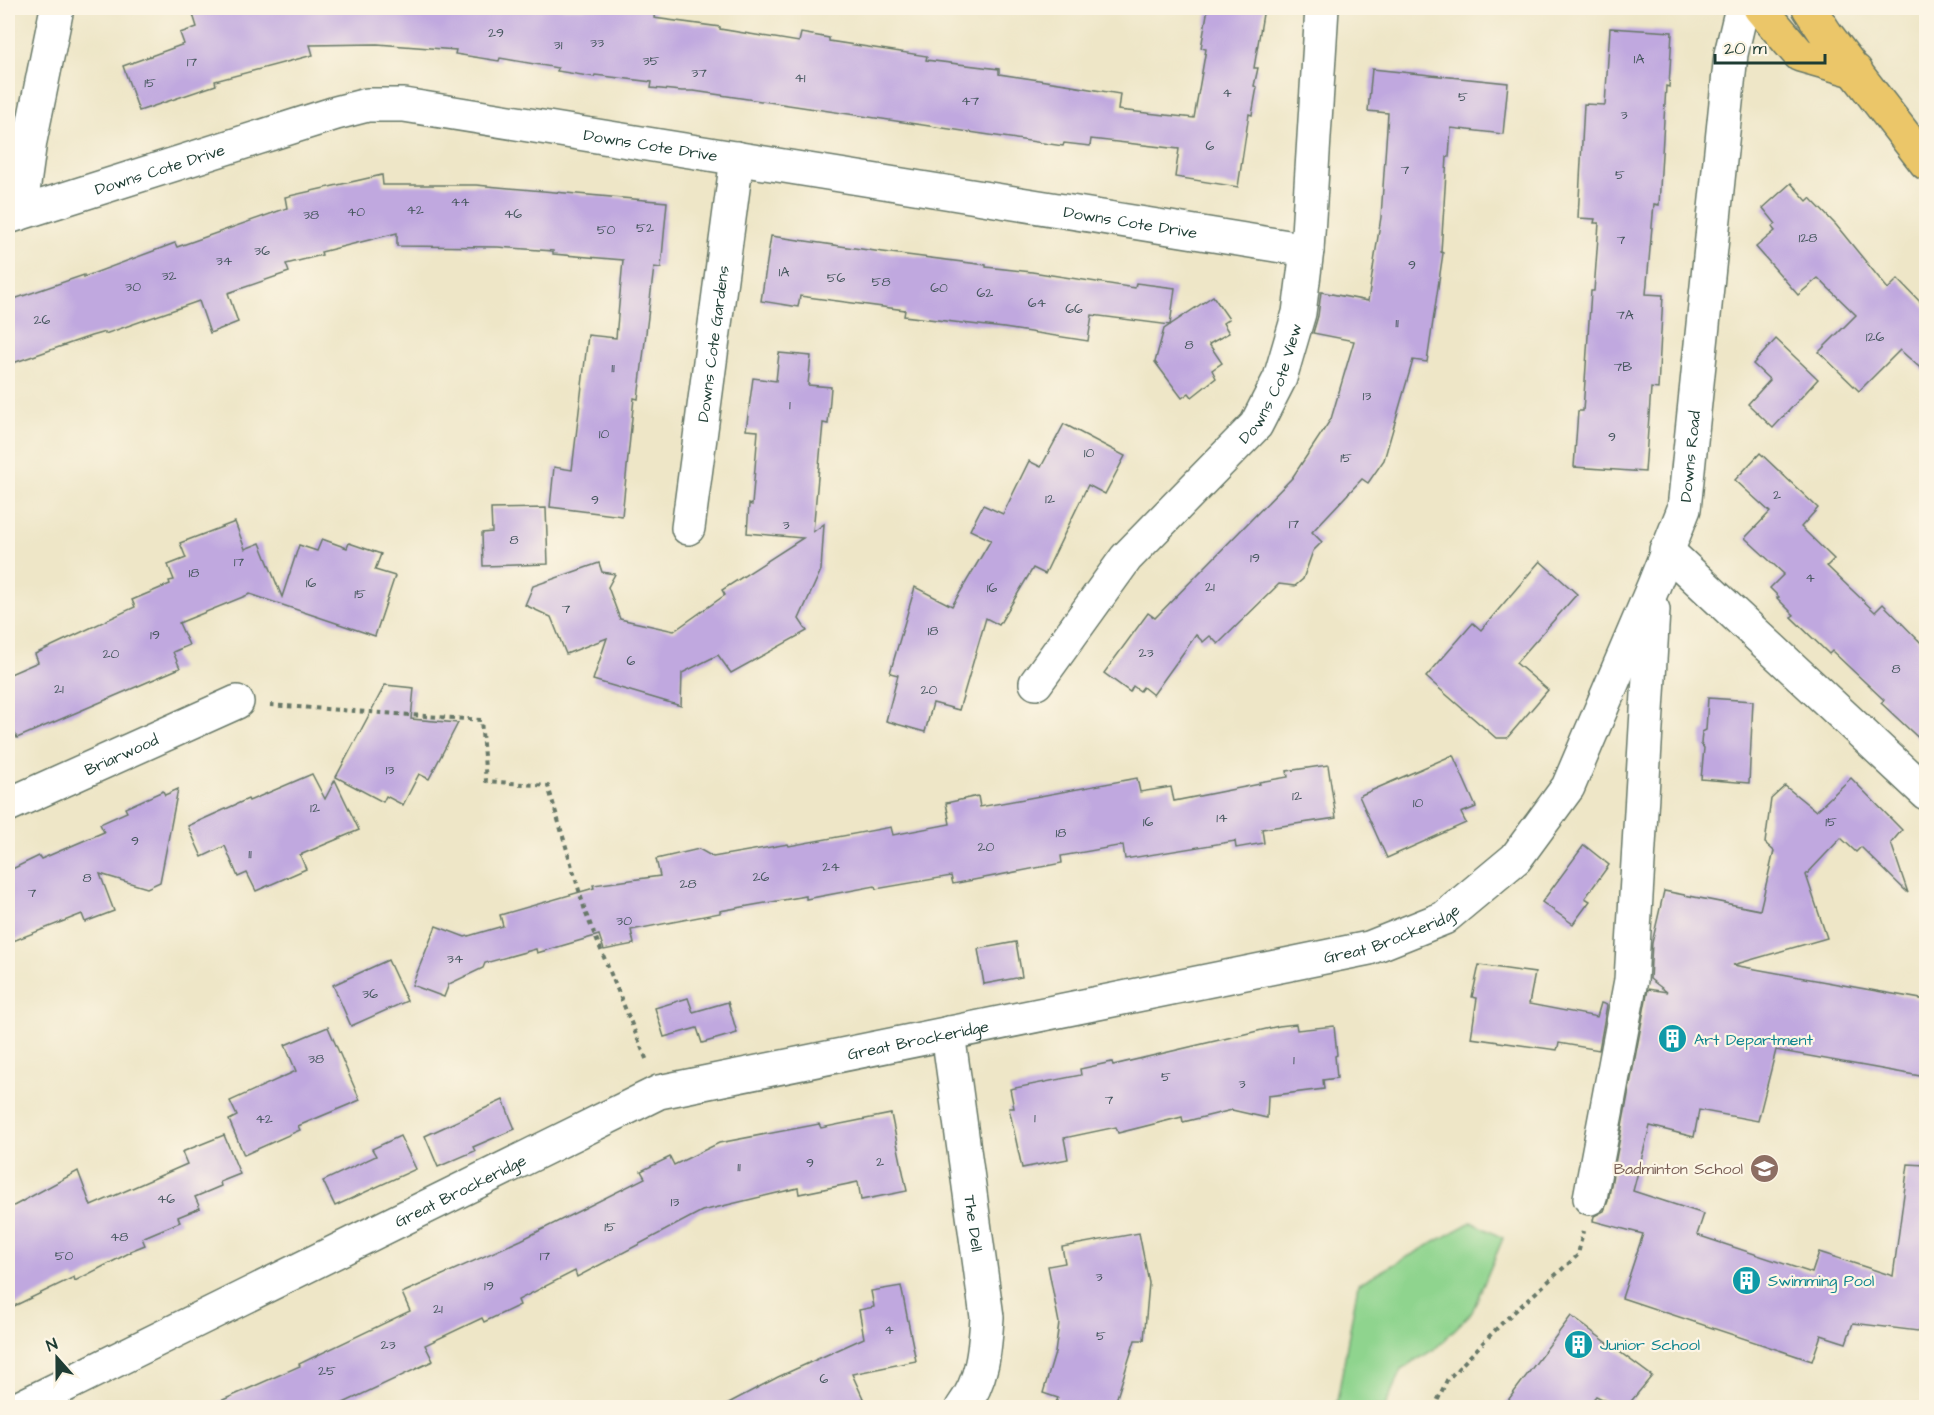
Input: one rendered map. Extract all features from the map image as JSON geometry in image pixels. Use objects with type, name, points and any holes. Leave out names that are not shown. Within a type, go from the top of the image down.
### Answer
[{"type":"main road","points":[[1760,8],[1800,55],[1856,71]]},
{"type":"main road","points":[[1809,8],[1826,34],[1926,163]]},
{"type":"street","points":[[14,215],[57,8]]},
{"type":"street","name":"Downs Cote View","points":[[1036,683],[1126,558],[1256,424],[1280,378],[1299,313],[1307,250],[1322,8]]},
{"type":"street","name":"Downs Road","points":[[1666,550],[1684,508],[1731,54],[1742,8]]},
{"type":"street","name":"Downs Cote Drive","points":[[14,215],[336,113],[367,105],[404,105],[1307,250]]},
{"type":"street","name":"Downs Cote Gardens","points":[[688,528],[737,158]]},
{"type":"street","points":[[1666,550],[1926,793]]},
{"type":"street","name":"Great Brockeridge","points":[[19,1407],[659,1092],[1369,948],[1444,918],[1516,858],[1568,786],[1654,585],[1666,550]]},
{"type":"street","points":[[1590,1198],[1631,980],[1654,585]]},
{"type":"street","name":"Briarwood","points":[[8,805],[237,702]]},
{"type":"street","name":"The Dell","points":[[948,1033],[987,1317],[985,1355],[972,1394],[962,1407]]},
{"type":"path","points":[[237,702],[481,720],[486,782],[548,786],[586,914],[659,1092]]},
{"type":"path","points":[[1434,1407],[1447,1380],[1503,1322],[1578,1255],[1590,1198]]},
{"type":"green space","points":[[1471,1222],[1503,1238],[1472,1312],[1436,1348],[1401,1370],[1385,1407],[1336,1407],[1358,1284]]},
{"type":"building","points":[[191,8],[655,8],[654,18],[720,27],[720,29],[799,42],[801,33],[829,38],[829,41],[927,56],[926,60],[999,69],[999,74],[1120,94],[1118,110],[1194,118],[1206,49],[1201,48],[1208,8],[1264,8],[1254,68],[1258,68],[1254,86],[1257,87],[1252,115],[1249,114],[1238,187],[1175,177],[1179,149],[1091,139],[1090,146],[1064,143],[1063,146],[694,91],[651,88],[652,82],[557,71],[558,68],[500,58],[499,61],[455,54],[456,50],[377,44],[310,45],[313,55],[215,81],[216,85],[139,111],[123,66],[184,44],[180,33],[197,27]]},
{"type":"building","points":[[1610,28],[1672,32],[1669,87],[1666,86],[1659,205],[1654,204],[1646,294],[1663,295],[1658,389],[1651,388],[1645,472],[1574,467],[1578,411],[1583,411],[1591,291],[1594,291],[1599,223],[1594,223],[1595,219],[1578,218],[1584,104],[1605,105]]},
{"type":"building","points":[[1372,69],[1508,83],[1503,134],[1451,128],[1449,157],[1447,157],[1441,252],[1443,253],[1427,362],[1413,360],[1384,460],[1368,483],[1362,479],[1312,532],[1322,542],[1313,551],[1303,579],[1295,586],[1279,584],[1218,644],[1210,636],[1203,642],[1196,635],[1153,695],[1143,687],[1140,691],[1133,686],[1130,692],[1104,673],[1148,613],[1155,618],[1292,478],[1331,419],[1354,341],[1313,333],[1321,292],[1368,301],[1381,217],[1388,113],[1368,111]]},
{"type":"building","points":[[382,175],[383,185],[476,185],[667,202],[661,268],[654,267],[638,399],[634,398],[622,516],[550,507],[554,467],[572,470],[588,335],[616,338],[623,260],[498,247],[397,246],[397,233],[321,252],[322,255],[286,264],[289,272],[228,293],[238,322],[210,333],[199,301],[13,363],[8,347],[8,301],[84,275],[84,277],[175,243],[177,247],[287,208],[285,197]]},
{"type":"building","points":[[1791,183],[1807,201],[1810,198],[1836,225],[1888,289],[1898,279],[1926,308],[1926,373],[1900,350],[1859,391],[1819,352],[1856,315],[1818,278],[1798,295],[1756,247],[1775,231],[1772,227],[1776,224],[1763,208]]},
{"type":"building","points":[[771,236],[1135,288],[1136,283],[1175,288],[1170,325],[1092,315],[1088,341],[904,316],[905,310],[800,296],[798,307],[761,301]]},
{"type":"building","points":[[1213,296],[1229,319],[1223,323],[1229,333],[1209,344],[1222,363],[1212,370],[1216,378],[1192,397],[1189,393],[1182,398],[1155,362],[1164,329]]},
{"type":"building","points":[[1776,339],[1818,379],[1773,428],[1748,404],[1770,380],[1753,364]]},
{"type":"building","points":[[779,353],[811,356],[808,385],[831,387],[828,424],[823,423],[813,532],[824,524],[821,570],[799,619],[807,631],[731,673],[718,655],[682,673],[681,706],[593,680],[607,638],[566,654],[551,617],[525,605],[533,586],[599,563],[602,572],[615,574],[608,587],[620,619],[674,631],[725,595],[722,590],[803,538],[747,533],[749,504],[752,505],[758,431],[746,430],[753,378],[776,381]]},
{"type":"building","points":[[1064,424],[1125,456],[1105,494],[1088,485],[1045,574],[1033,568],[999,625],[986,618],[959,710],[933,703],[925,732],[886,721],[898,675],[890,673],[915,587],[952,606],[991,540],[970,530],[983,505],[1003,514],[1029,461],[1041,467]]},
{"type":"building","points":[[1760,453],[1818,508],[1801,527],[1834,559],[1827,566],[1875,612],[1883,604],[1926,648],[1926,745],[1881,703],[1884,700],[1832,651],[1829,654],[1791,617],[1794,615],[1770,588],[1784,574],[1745,538],[1770,512],[1735,480]]},
{"type":"building","points":[[546,508],[548,564],[483,566],[482,533],[492,532],[491,509]]},
{"type":"building","points":[[235,522],[245,549],[260,543],[282,597],[299,545],[317,551],[322,539],[347,548],[349,543],[381,554],[375,570],[395,576],[375,636],[250,594],[179,623],[189,645],[173,652],[180,668],[17,738],[8,717],[8,675],[38,662],[35,654],[135,607],[132,600],[170,584],[169,581],[174,580],[168,565],[186,558],[180,543]]},
{"type":"building","points":[[1540,561],[1577,594],[1516,663],[1548,690],[1507,738],[1496,738],[1426,677],[1473,623],[1481,630]]},
{"type":"building","points":[[385,685],[414,688],[411,719],[458,723],[429,779],[419,774],[403,805],[386,796],[383,802],[336,777]]},
{"type":"building","points":[[1708,698],[1753,701],[1749,783],[1701,779],[1704,748],[1701,744],[1702,732],[1706,730]]},
{"type":"building","points":[[1453,755],[1476,807],[1461,813],[1466,823],[1387,858],[1359,796]]},
{"type":"building","points":[[1328,765],[1336,818],[1262,829],[1264,843],[1236,848],[1235,841],[1125,859],[1123,845],[1061,856],[1062,863],[953,884],[951,876],[876,889],[875,886],[806,899],[806,896],[631,930],[634,944],[604,950],[599,935],[537,953],[536,949],[485,963],[483,968],[449,984],[444,997],[412,985],[436,926],[465,937],[503,926],[500,915],[594,888],[593,885],[660,876],[656,859],[699,849],[713,857],[891,827],[893,835],[950,824],[946,803],[978,796],[980,807],[1137,778],[1140,792],[1171,787],[1174,801],[1288,777],[1287,771]]},
{"type":"building","points":[[312,774],[325,799],[335,780],[359,830],[300,855],[306,869],[256,891],[247,873],[238,877],[225,846],[202,857],[188,826]]},
{"type":"building","points":[[1851,778],[1902,830],[1891,843],[1908,893],[1861,847],[1856,852],[1841,838],[1806,875],[1827,938],[1733,965],[1926,1000],[1926,1077],[1776,1050],[1758,1121],[1699,1110],[1694,1137],[1650,1126],[1633,1191],[1704,1214],[1697,1235],[1812,1273],[1819,1252],[1893,1276],[1908,1164],[1926,1165],[1926,1332],[1853,1323],[1846,1343],[1821,1335],[1812,1361],[1622,1298],[1643,1234],[1593,1221],[1594,1216],[1604,1211],[1608,1201],[1648,989],[1667,992],[1650,979],[1652,943],[1664,891],[1760,910],[1774,851],[1765,843],[1771,799],[1785,786],[1816,811]]},
{"type":"building","points":[[178,789],[160,882],[147,888],[100,874],[114,911],[85,922],[82,914],[8,943],[8,871],[39,856],[41,859],[104,832],[100,824],[127,812],[125,808],[163,791],[165,795]]},
{"type":"building","points":[[1584,845],[1609,865],[1585,898],[1590,901],[1573,924],[1542,902]]},
{"type":"building","points":[[1016,942],[1022,977],[984,984],[978,949]]},
{"type":"building","points":[[388,960],[407,1001],[351,1026],[333,985]]},
{"type":"building","points":[[1479,965],[1535,973],[1529,1004],[1597,1017],[1601,1003],[1607,1005],[1599,1050],[1559,1043],[1557,1050],[1471,1038],[1477,998],[1472,997]]},
{"type":"building","points":[[688,998],[693,1012],[728,1002],[737,1033],[702,1043],[697,1028],[664,1037],[655,1008]]},
{"type":"building","points":[[1296,1024],[1297,1030],[1334,1026],[1337,1078],[1323,1080],[1324,1089],[1268,1096],[1267,1118],[1232,1110],[1183,1122],[1182,1117],[1118,1133],[1116,1127],[1064,1138],[1068,1159],[1022,1168],[1009,1108],[1014,1108],[1010,1089],[1081,1075],[1080,1069],[1112,1062],[1113,1065]]},
{"type":"building","points":[[328,1027],[360,1100],[298,1126],[300,1130],[244,1155],[229,1120],[237,1116],[230,1101],[296,1071],[285,1045]]},
{"type":"building","points":[[503,1100],[515,1129],[473,1147],[475,1151],[438,1167],[425,1136]]},
{"type":"building","points":[[891,1114],[907,1191],[861,1200],[858,1182],[799,1194],[798,1188],[702,1211],[577,1277],[575,1271],[518,1300],[520,1305],[484,1322],[482,1318],[425,1345],[433,1361],[335,1407],[207,1407],[300,1366],[299,1364],[410,1311],[402,1293],[521,1240],[645,1178],[641,1171],[670,1157],[674,1165],[719,1143],[819,1124],[821,1128]]},
{"type":"building","points":[[224,1135],[240,1174],[220,1182],[221,1186],[195,1197],[200,1208],[178,1217],[180,1222],[142,1238],[145,1245],[75,1281],[74,1277],[8,1309],[8,1209],[78,1171],[91,1206],[187,1164],[182,1152]]},
{"type":"building","points":[[400,1136],[416,1169],[335,1206],[323,1181],[376,1156],[372,1149]]},
{"type":"building","points":[[1139,1233],[1149,1283],[1144,1340],[1135,1340],[1114,1407],[1054,1407],[1058,1398],[1043,1393],[1055,1353],[1059,1323],[1048,1266],[1065,1263],[1062,1247]]},
{"type":"building","points":[[901,1286],[916,1361],[852,1374],[867,1407],[721,1407],[778,1377],[864,1338],[859,1310],[874,1307],[871,1291]]},
{"type":"building","name":"Junior School","points":[[1571,1316],[1652,1376],[1628,1405],[1619,1407],[1596,1396],[1587,1407],[1503,1407]]},
{"type":"place","name":"Art Department","points":[[1673,1039]]},
{"type":"place","name":"Badminton School","points":[[1764,1168]]},
{"type":"place","name":"Swimming Pool","points":[[1747,1280]]},
{"type":"place","name":"Junior School","points":[[1579,1344]]}]
